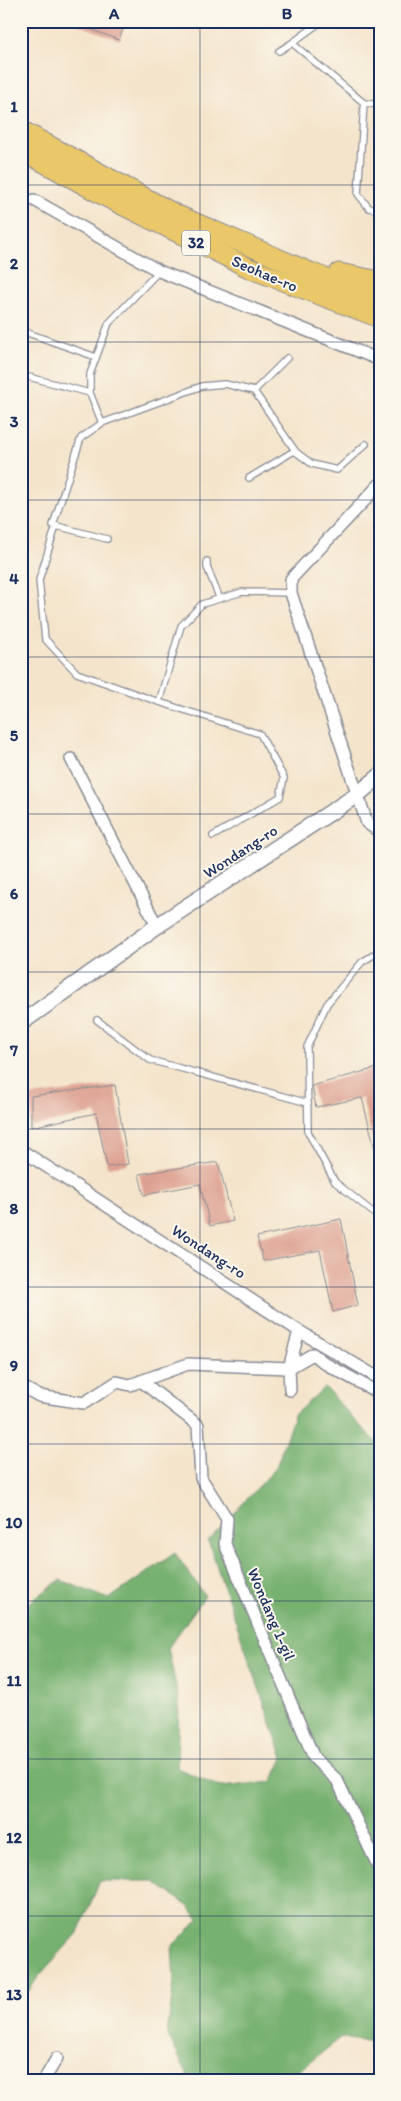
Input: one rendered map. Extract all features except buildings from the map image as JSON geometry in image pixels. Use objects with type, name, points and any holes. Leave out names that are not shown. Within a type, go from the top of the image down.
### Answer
[{"type":"main road","points":[[21,123],[86,167]]},
{"type":"main road","name":"Seohae-ro","points":[[21,130],[174,214],[246,246],[380,298]]},
{"type":"main road","name":"Seohae-ro","points":[[21,150],[108,198],[251,268],[380,318]]},
{"type":"main road","points":[[21,161],[108,198]]},
{"type":"main road","points":[[246,246],[303,263],[380,281]]},
{"type":"street","points":[[34,200],[159,271],[380,360]]},
{"type":"street","points":[[380,484],[291,579],[291,593],[357,795],[367,823],[380,832]]},
{"type":"street","points":[[71,759],[157,926]]},
{"type":"street","name":"Wondang-ro","points":[[21,1023],[157,926],[357,795],[380,776]]},
{"type":"street","name":"Wondang-ro","points":[[21,1150],[299,1331],[380,1379]]},
{"type":"street","points":[[290,1390],[289,1368],[299,1331]]},
{"type":"street","points":[[21,1386],[39,1396],[84,1403],[117,1382],[130,1384],[188,1364],[289,1368],[313,1354],[326,1364],[377,1392],[380,1396]]},
{"type":"street","name":"Wondang 1-gil","points":[[141,1381],[198,1425],[201,1478],[227,1518],[225,1544],[314,1758],[337,1780],[380,1870]]},
{"type":"street","points":[[44,2080],[56,2058]]},
{"type":"lane","points":[[280,50],[322,21]]},
{"type":"lane","points":[[292,43],[364,103],[380,105]]},
{"type":"lane","points":[[364,103],[358,194],[369,208],[380,211]]},
{"type":"lane","points":[[102,423],[90,393],[90,374],[96,357],[109,323],[159,271]]},
{"type":"lane","points":[[25,332],[96,357]]},
{"type":"lane","points":[[254,391],[287,358]]},
{"type":"lane","points":[[21,375],[90,393]]},
{"type":"lane","points":[[213,836],[280,797],[284,778],[260,734],[159,702],[77,673],[45,639],[39,580],[80,438],[102,423],[202,386],[225,384],[254,391],[296,452],[312,464],[337,470],[366,444]]},
{"type":"lane","points":[[249,478],[294,451],[296,452]]},
{"type":"lane","points":[[56,526],[107,539]]},
{"type":"lane","points":[[207,560],[207,567],[219,597]]},
{"type":"lane","points":[[159,702],[181,626],[202,604],[219,597],[242,592],[291,593]]},
{"type":"lane","points":[[380,951],[362,962],[327,1004],[307,1047],[308,1132],[335,1182],[380,1218]]},
{"type":"lane","points":[[97,1020],[150,1060],[308,1103]]},
{"type":"green space","points":[[325,1387],[355,1421],[380,1445],[380,2043],[342,2037],[293,2075],[291,2080],[186,2080],[187,2073],[167,2034],[174,1982],[172,1946],[199,1919],[189,1907],[153,1881],[100,1881],[78,1933],[38,1977],[21,2002],[21,1609],[60,1580],[109,1599],[175,1553],[205,1596],[168,1648],[179,1701],[177,1768],[220,1787],[272,1782],[283,1758],[208,1541],[276,1468],[294,1415]]}]
